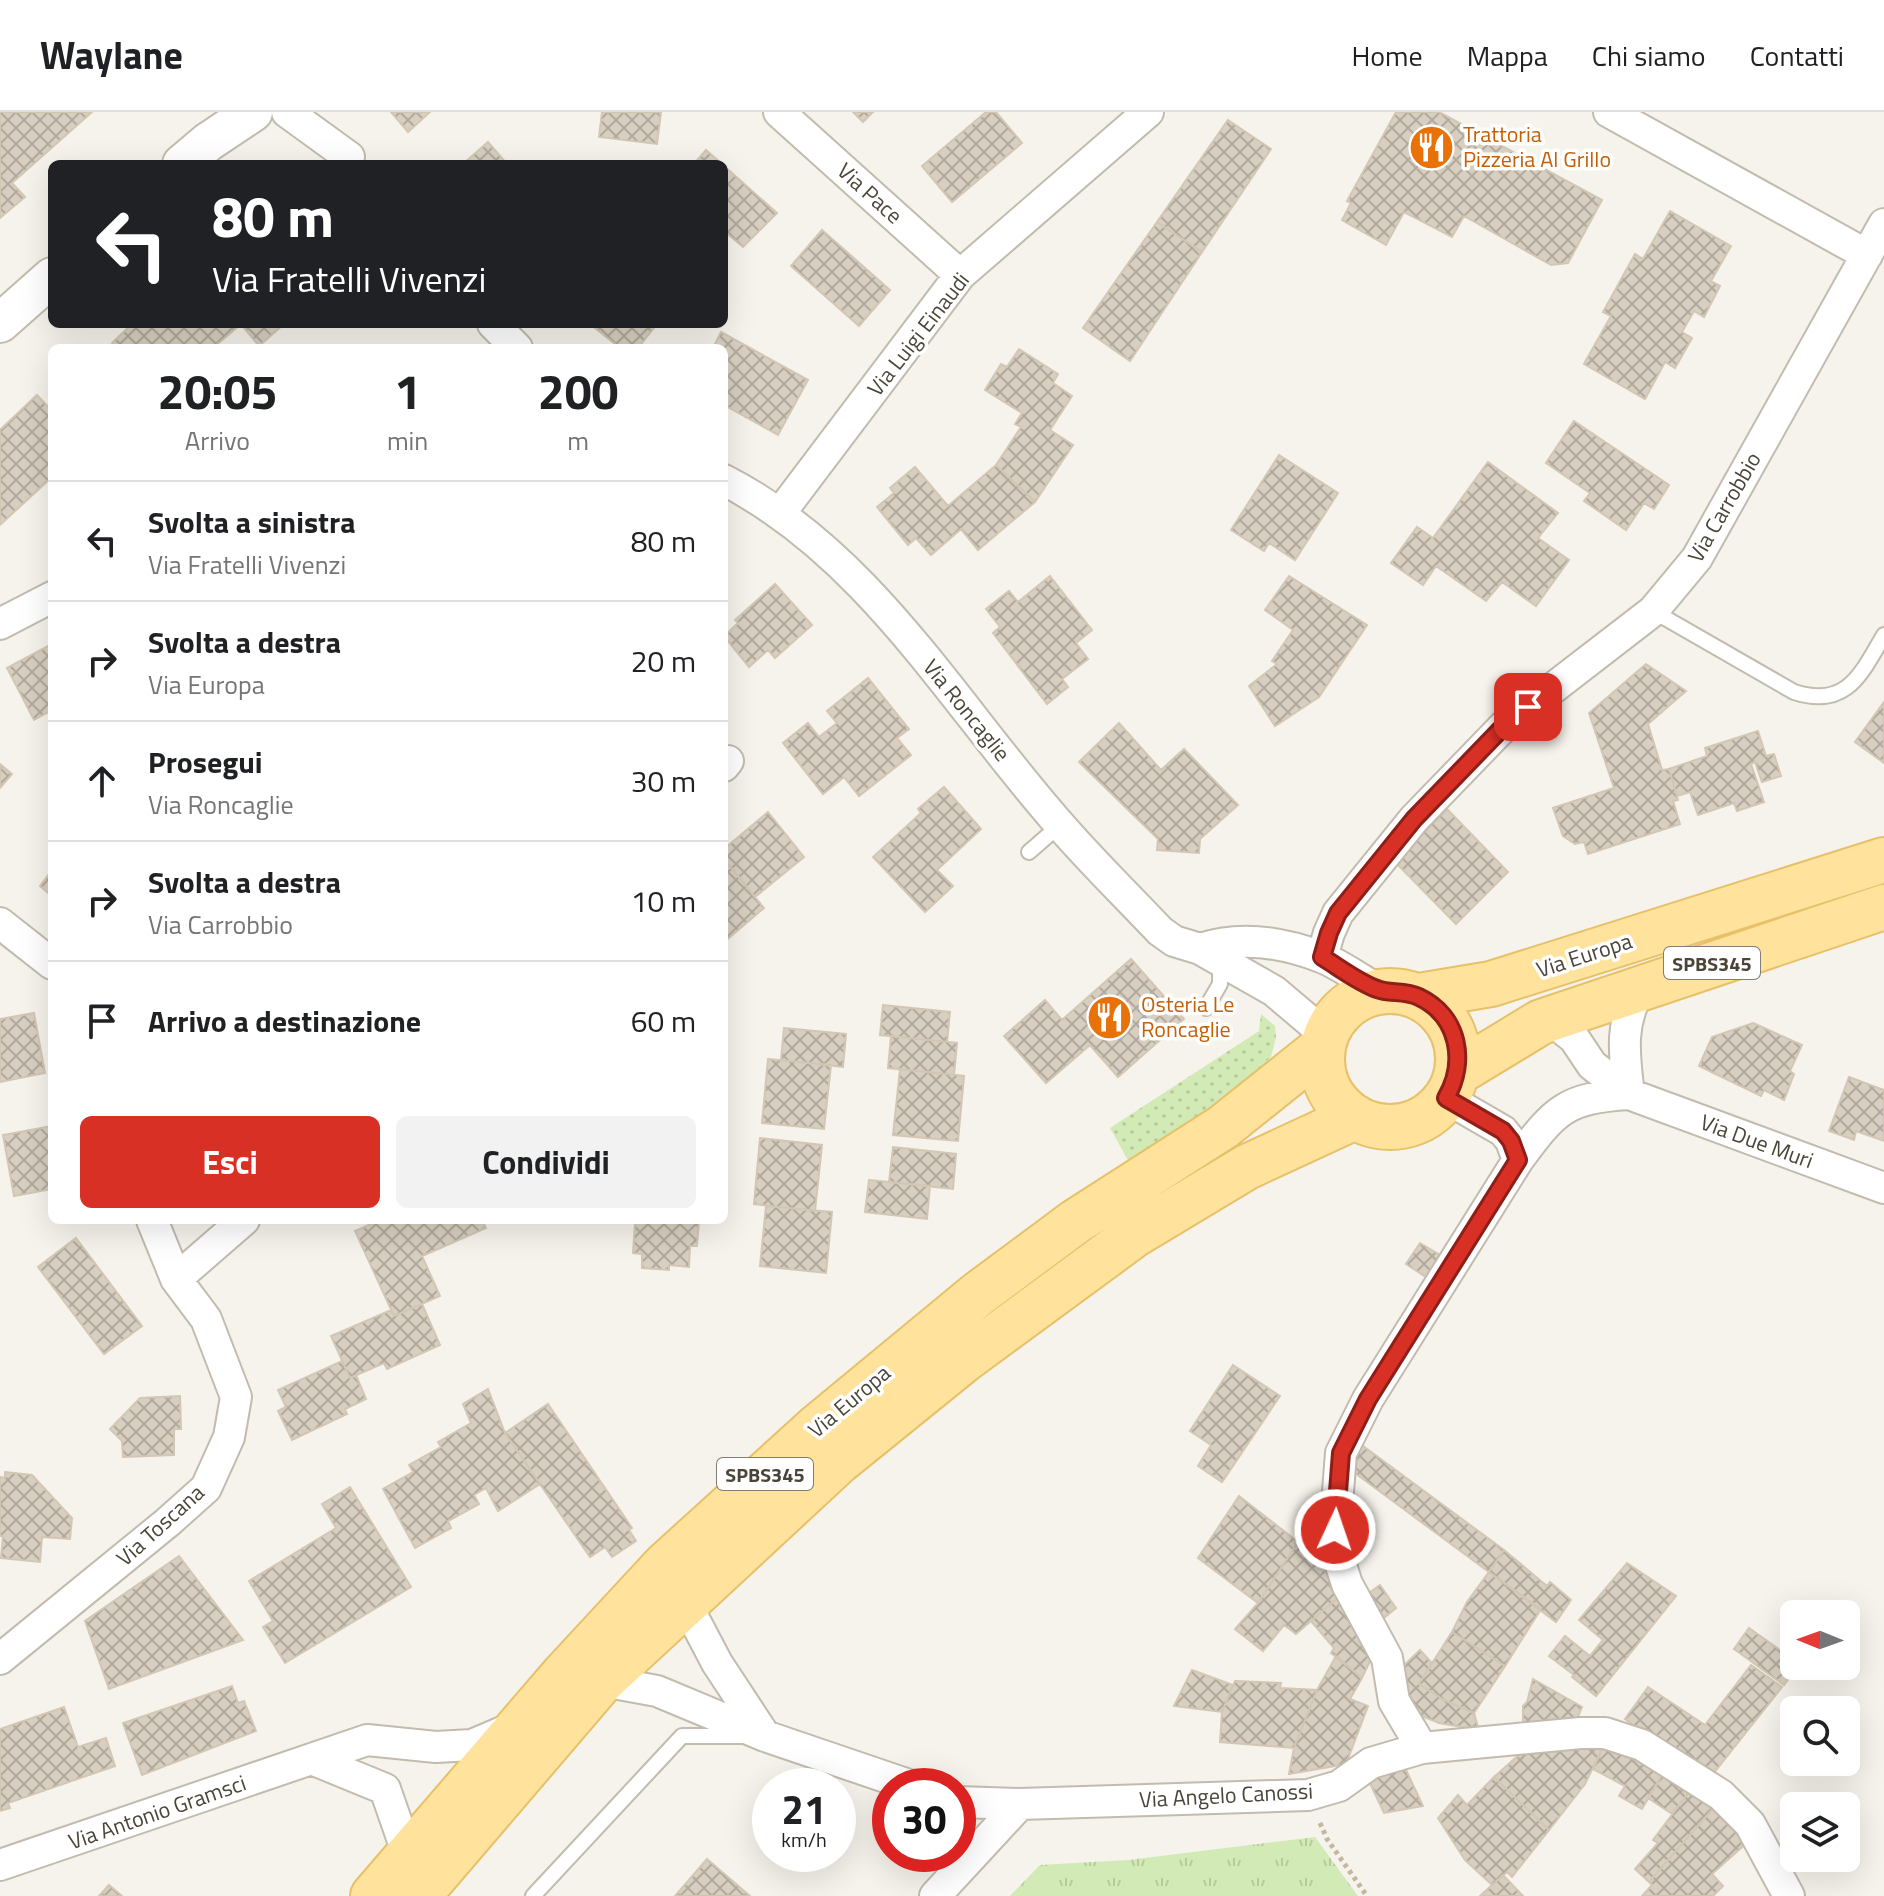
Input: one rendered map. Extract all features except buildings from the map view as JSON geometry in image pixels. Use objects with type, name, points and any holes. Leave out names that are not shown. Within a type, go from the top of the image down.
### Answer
[{"type":"main road","name":"Via Europa","points":[[413,1875],[564,1674],[665,1565],[817,1427],[978,1294],[1075,1222],[1223,1127],[1325,1041],[1338,1014],[1357,999],[1491,984],[1884,860]]},
{"type":"main road","name":"SPBS345","points":[[1355,1117],[1387,1127],[1404,1126],[1420,1120],[1434,1111],[1452,1086],[1541,1022],[1884,907]]},
{"type":"main road","points":[[1399,994],[1434,1006],[1451,1028],[1459,1055],[1452,1086]]},
{"type":"main road","points":[[1325,1041],[1322,1063],[1332,1094],[1355,1117]]},
{"type":"main road","name":"Via Europa","points":[[373,1896],[413,1875],[602,1681],[838,1462],[964,1360],[1134,1235],[1247,1167],[1355,1117]]},
{"type":"street","points":[[205,139],[253,112]]},
{"type":"street","points":[[287,112],[351,160]]},
{"type":"street","points":[[327,112],[351,160]]},
{"type":"street","name":"Via Pace","points":[[779,112],[960,275]]},
{"type":"street","name":"Via Luigi Einaudi","points":[[781,512],[960,275],[1148,112]]},
{"type":"street","points":[[1609,112],[1867,255]]},
{"type":"street","name":"Via Carrobbio","points":[[1322,957],[1338,913],[1414,819],[1504,726],[1653,611],[1697,558],[1884,224]]},
{"type":"street","points":[[0,323],[48,281]]},
{"type":"street","points":[[497,328],[513,344]]},
{"type":"street","name":"Via Roncaglie","points":[[728,482],[781,512],[847,569],[935,669],[1060,825],[1160,931],[1274,991],[1325,1041]]},
{"type":"street","points":[[0,624],[48,599]]},
{"type":"street","points":[[0,923],[48,961]]},
{"type":"street","points":[[1210,956],[1218,943],[1242,941],[1282,946],[1322,957],[1399,994]]},
{"type":"street","points":[[1503,1131],[1529,1124],[1550,1110],[1601,1096],[1629,1094],[1623,1052],[1625,1023],[1631,1002],[1642,986]]},
{"type":"street","name":"Via Due Muri","points":[[1541,1022],[1561,1028],[1574,1038],[1592,1065],[1629,1094],[1884,1188]]},
{"type":"street","points":[[1452,1086],[1503,1131],[1511,1141],[1518,1160]]},
{"type":"street","points":[[1422,1748],[1394,1701],[1387,1658],[1347,1584],[1338,1556],[1335,1530],[1341,1453],[1368,1399],[1518,1160],[1559,1110]]},
{"type":"street","name":"Via Toscana","points":[[0,1659],[206,1488],[229,1437],[236,1397],[206,1319],[176,1279],[154,1224]]},
{"type":"street","points":[[176,1279],[239,1224]]},
{"type":"street","points":[[686,1604],[717,1663],[765,1736]]},
{"type":"street","points":[[602,1681],[657,1691],[765,1736],[872,1772]]},
{"type":"street","name":"Via Antonio Gramsci","points":[[0,1865],[367,1740],[436,1747],[472,1745],[525,1722]]},
{"type":"street","name":"Via Angelo Canossi","points":[[976,1803],[1020,1804],[1308,1795],[1339,1786],[1371,1763],[1422,1748],[1605,1733],[1642,1745],[1721,1795],[1750,1824],[1789,1896]]},
{"type":"street","points":[[314,1760],[385,1789],[413,1875]]},
{"type":"street","points":[[976,1845],[1020,1804]]},
{"type":"street","points":[[935,1896],[950,1872]]},
{"type":"lane","points":[[1653,611],[1794,692],[1811,697],[1829,696],[1845,690],[1859,678],[1884,635]]},
{"type":"lane","points":[[1029,852],[1060,825]]},
{"type":"lane","points":[[1206,1008],[1220,984],[1210,956]]},
{"type":"lane","points":[[533,1896],[682,1736],[765,1736]]},
{"type":"path","points":[[1308,1795],[1327,1839],[1367,1896]]},
{"type":"green space","points":[[1261,1014],[1275,1026],[1271,1057],[1238,1089],[1129,1162],[1110,1128],[1259,1031]]},
{"type":"green space","points":[[1315,1837],[1358,1896],[1010,1896],[1040,1865],[1128,1860]]},
{"type":"place","name":"Trattoria Pizzeria Al Grillo","points":[[1432,147]]},
{"type":"place","name":"Osteria Le Roncaglie","points":[[1110,1017]]},
{"type":"route","points":[[1335,1530],[1341,1453],[1368,1399],[1518,1160],[1511,1141],[1503,1131],[1446,1098],[1457,1073],[1459,1055],[1447,1020],[1434,1006],[1406,992],[1380,991],[1322,957],[1338,913],[1414,819],[1504,726],[1528,707]]}]
